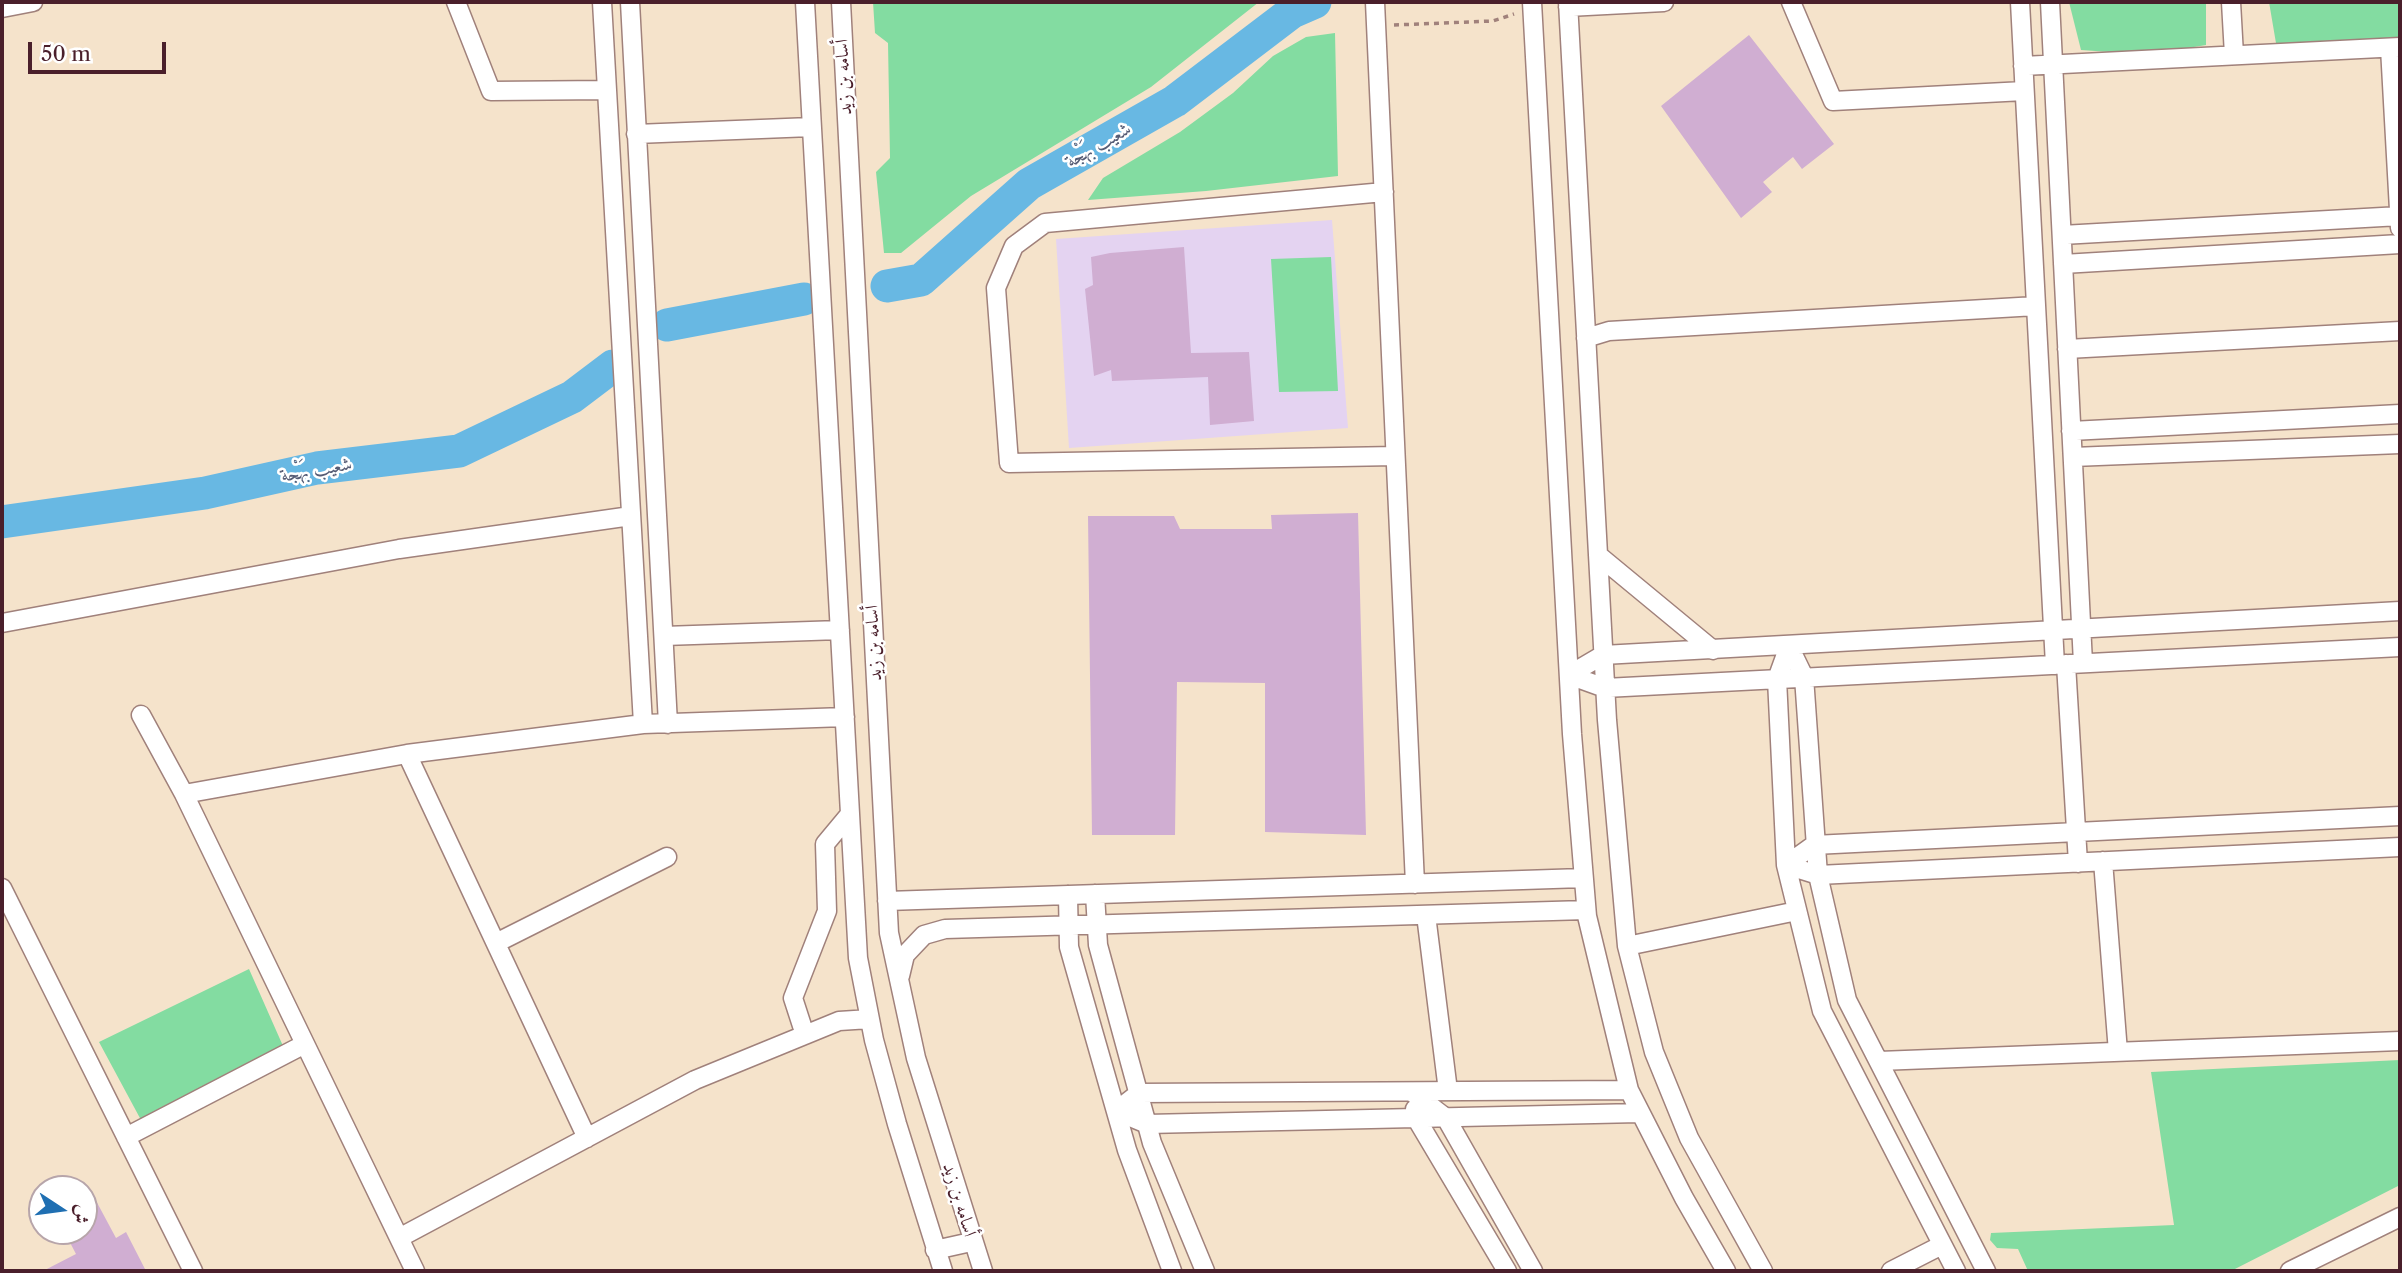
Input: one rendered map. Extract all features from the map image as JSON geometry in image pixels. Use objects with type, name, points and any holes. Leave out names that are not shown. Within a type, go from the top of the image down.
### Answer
[{"type":"street","points":[[2,8],[33,2]]},
{"type":"street","points":[[456,2],[491,91],[607,90]]},
{"type":"street","points":[[602,2],[643,724]]},
{"type":"street","points":[[630,2],[668,724]]},
{"type":"street","name":"أسامه بن زيد","points":[[804,2],[858,958],[870,1019],[897,1124],[943,1271]]},
{"type":"street","name":"أسامه بن زيد","points":[[841,2],[889,933],[916,1058],[971,1242],[983,1271]]},
{"type":"street","points":[[1375,2],[1415,884]]},
{"type":"street","points":[[1664,2],[1568,4],[1605,688],[1627,946],[1654,1052],[1689,1138],[1763,1271]]},
{"type":"street","points":[[1791,2],[1833,101],[2024,91]]},
{"type":"street","points":[[2020,2],[2053,630],[2068,664],[2078,863]]},
{"type":"street","points":[[2050,2],[2081,629],[2068,664]]},
{"type":"street","points":[[2231,2],[2234,55]]},
{"type":"street","points":[[1533,5],[1569,674],[1586,910],[1602,988],[1629,1090],[1639,1113],[1727,1271]]},
{"type":"street","points":[[2023,66],[2395,48],[2400,243],[2063,264]]},
{"type":"street","points":[[636,135],[811,127]]},
{"type":"street","points":[[1384,192],[1045,223],[1014,246],[996,288],[1009,463],[1395,456]]},
{"type":"street","points":[[2062,235],[2400,216]]},
{"type":"street","points":[[1586,338],[1609,331],[2036,306]]},
{"type":"street","points":[[2067,349],[2400,331]]},
{"type":"street","points":[[2071,431],[2400,414]]},
{"type":"street","points":[[2073,457],[2400,444]]},
{"type":"street","points":[[2,623],[399,549],[631,516]]},
{"type":"street","points":[[1598,555],[1713,650]]},
{"type":"street","points":[[1569,674],[1603,655],[2400,611]]},
{"type":"street","points":[[664,636],[840,630]]},
{"type":"street","points":[[1789,646],[1804,677],[1814,845],[1818,875],[1847,1000],[1986,1271]]},
{"type":"street","points":[[1789,646],[1777,679],[1786,865],[1822,1011],[1956,1271]]},
{"type":"street","points":[[1569,674],[1605,688],[2400,647]]},
{"type":"street","points":[[141,715],[184,794],[415,1271]]},
{"type":"street","points":[[184,794],[407,754],[643,724],[845,717]]},
{"type":"street","points":[[407,754],[587,1138]]},
{"type":"street","points":[[804,1035],[793,998],[827,911],[825,844],[850,814]]},
{"type":"street","points":[[1786,865],[1814,845],[2400,816]]},
{"type":"street","points":[[1786,865],[1818,875],[2400,848]]},
{"type":"street","points":[[496,943],[667,857]]},
{"type":"street","points":[[2103,862],[2118,1052]]},
{"type":"street","points":[[887,901],[1583,878]]},
{"type":"street","points":[[2,888],[193,1271]]},
{"type":"street","points":[[1095,894],[1098,945],[1147,1124],[1205,1271]]},
{"type":"street","points":[[1068,895],[1069,947],[1116,1111],[1172,1271]]},
{"type":"street","points":[[899,979],[905,956],[924,935],[946,929],[1586,910]]},
{"type":"street","points":[[1627,946],[1797,911]]},
{"type":"street","points":[[1426,915],[1448,1091]]},
{"type":"street","points":[[398,1238],[695,1080],[839,1021],[870,1019]]},
{"type":"street","points":[[1879,1061],[2400,1041]]},
{"type":"street","points":[[126,1137],[305,1044]]},
{"type":"street","points":[[1116,1111],[1139,1093],[1629,1090]]},
{"type":"street","points":[[1412,1092],[1446,1118],[1533,1271]]},
{"type":"street","points":[[1412,1092],[1416,1118],[1507,1271]]},
{"type":"street","points":[[1116,1111],[1147,1124],[1639,1113]]},
{"type":"street","points":[[2290,1271],[2400,1217]]},
{"type":"street","points":[[935,1250],[971,1242]]},
{"type":"street","points":[[1891,1271],[1942,1245]]},
{"type":"path","points":[[1376,26],[1493,21],[1533,5]]},
{"type":"shaded area","points":[[1332,220],[1348,428],[1069,448],[1056,239]]},
{"type":"green space","points":[[873,2],[1259,2],[1151,87],[971,196],[901,253],[884,253],[876,172],[890,158],[888,43],[875,33]]},
{"type":"green space","points":[[2069,2],[2206,2],[2206,45],[2170,51],[2167,56],[2081,50]]},
{"type":"green space","points":[[2269,2],[2400,2],[2400,35],[2396,41],[2277,49]]},
{"type":"green space","points":[[1335,33],[1338,176],[1206,191],[1088,200],[1103,178],[1180,132],[1233,93],[1273,56],[1306,37]]},
{"type":"green space","points":[[1331,257],[1338,391],[1279,392],[1271,259]]},
{"type":"green space","points":[[249,969],[283,1046],[141,1120],[99,1042]]},
{"type":"green space","points":[[2400,1060],[2400,1185],[2231,1271],[2028,1271],[2018,1249],[1997,1248],[1990,1240],[1991,1233],[2174,1225],[2151,1072]]},
{"type":"building","points":[[1749,35],[1834,144],[1802,169],[1793,157],[1763,182],[1772,192],[1741,218],[1661,106]]},
{"type":"building","points":[[1184,247],[1191,353],[1249,352],[1254,421],[1210,425],[1208,377],[1112,381],[1111,370],[1094,376],[1085,289],[1093,285],[1091,257]]},
{"type":"building","points":[[1358,513],[1366,835],[1265,832],[1265,683],[1177,682],[1175,835],[1092,835],[1088,516],[1174,516],[1180,529],[1272,529],[1271,515]]},
{"type":"building","points":[[98,1204],[116,1238],[126,1232],[146,1271],[43,1271],[76,1254],[71,1245],[98,1245]]},
{"type":"waterway","name":"شعيب بَهْجة","points":[[887,286],[921,280],[1029,184],[1175,101],[1292,12],[1315,2]]},
{"type":"waterway","name":"شعيب بَهْجة","points":[[667,325],[804,299]]},
{"type":"waterway","name":"شعيب بَهْجة","points":[[2,522],[205,493],[317,468],[459,451],[572,397],[613,366]]}]
